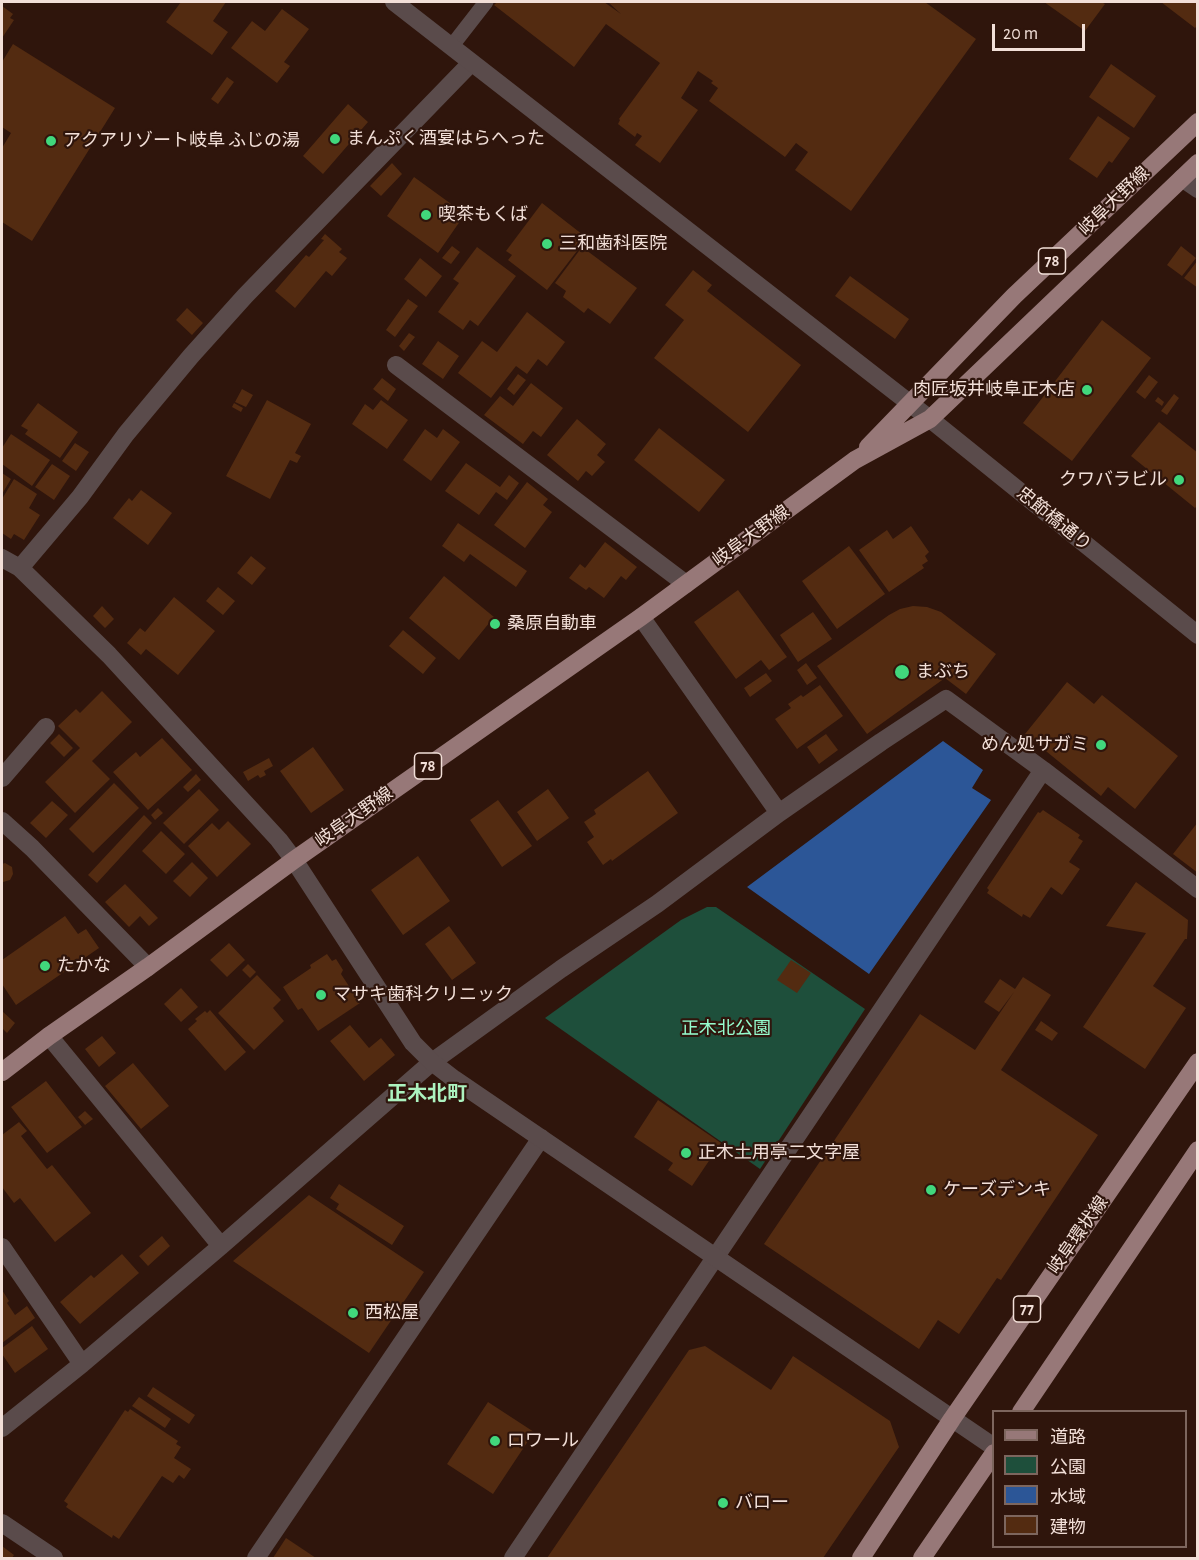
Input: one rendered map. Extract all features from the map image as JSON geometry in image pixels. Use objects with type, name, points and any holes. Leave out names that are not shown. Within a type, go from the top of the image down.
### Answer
[{"type":"main road","name":"岐阜大野線","points":[[855,460],[1014,296],[1197,122]]},
{"type":"main road","name":"岐阜大野線","points":[[2,1072],[294,860],[686,585],[855,460],[930,419],[1197,163]]},
{"type":"main road","name":"岐阜環状線","points":[[861,1558],[952,1419],[1197,1062]]},
{"type":"main road","points":[[1022,1410],[1197,1150]]},
{"type":"main road","points":[[922,1558],[992,1454]]},
{"type":"street","name":"忠節橋通り","points":[[394,2],[930,419],[1197,632]]},
{"type":"street","points":[[20,568],[80,497],[126,434],[191,356],[245,296],[471,63]]},
{"type":"street","points":[[1182,178],[1197,189]]},
{"type":"street","points":[[396,365],[686,585]]},
{"type":"street","points":[[2,558],[20,568],[109,654],[279,840],[413,1043],[432,1062],[992,1446]]},
{"type":"street","points":[[641,616],[779,813]]},
{"type":"street","points":[[2,1428],[82,1364],[221,1246],[432,1062],[561,969],[657,904],[779,813],[946,699],[1044,770],[1197,889]]},
{"type":"street","points":[[2,778],[46,727]]},
{"type":"street","points":[[513,1558],[1044,770]]},
{"type":"street","points":[[2,821],[32,848],[148,967]]},
{"type":"street","points":[[49,1036],[221,1246]]},
{"type":"street","points":[[256,1558],[541,1138]]},
{"type":"street","points":[[2,1246],[82,1364]]},
{"type":"street","points":[[2,1523],[54,1558]]},
{"type":"lane","points":[[451,47],[486,2]]},
{"type":"green space","name":"正木北公園","points":[[707,907],[716,907],[865,1009],[760,1169],[545,1018],[681,920]]},
{"type":"water","points":[[943,741],[983,770],[972,788],[991,800],[869,974],[747,887]]},
{"type":"building","points":[[181,2],[226,2],[213,21],[228,32],[212,55],[166,22]]},
{"type":"building","points":[[497,2],[604,2],[621,14],[608,2],[925,2],[976,39],[851,211],[795,170],[808,152],[796,143],[785,157],[709,101],[718,88],[711,83],[713,81],[698,71],[681,98],[698,110],[660,163],[635,145],[642,136],[637,133],[635,137],[618,124],[619,119],[660,63],[606,24],[574,67],[494,5]]},
{"type":"building","points":[[1044,2],[1101,2],[1105,4],[1085,31]]},
{"type":"building","points":[[1161,2],[1198,2],[1198,25],[1195,28]]},
{"type":"building","points":[[2,6],[13,14],[10,18],[14,20],[2,38]]},
{"type":"building","points":[[282,9],[309,29],[284,62],[290,66],[277,83],[231,48],[252,21],[265,31]]},
{"type":"building","name":"アクアリゾート岐阜 ふじの湯","points":[[13,44],[115,108],[32,241],[2,222],[2,148],[11,133],[2,127],[2,62]]},
{"type":"building","points":[[1111,64],[1156,96],[1134,128],[1089,97]]},
{"type":"building","points":[[227,77],[234,82],[218,104],[211,99]]},
{"type":"building","name":"まんぷく酒宴はらへった","points":[[348,104],[368,122],[323,174],[303,156]]},
{"type":"building","points":[[1098,116],[1130,138],[1112,163],[1109,161],[1097,178],[1069,159]]},
{"type":"building","points":[[392,163],[402,174],[381,196],[370,186]]},
{"type":"building","name":"喫茶もくば","points":[[414,177],[465,214],[438,253],[387,216]]},
{"type":"building","name":"三和歯科医院","points":[[542,203],[587,238],[547,290],[508,260],[512,255],[506,251]]},
{"type":"building","points":[[325,234],[342,249],[339,252],[347,258],[332,276],[326,271],[295,308],[275,291],[306,255],[309,257],[324,240],[321,239]]},
{"type":"building","points":[[452,246],[460,252],[451,264],[442,258]]},
{"type":"building","points":[[1181,246],[1196,258],[1182,276],[1167,265]]},
{"type":"building","points":[[477,247],[516,276],[478,326],[470,320],[463,330],[438,312],[459,283],[453,279]]},
{"type":"building","points":[[582,247],[637,288],[610,324],[588,308],[584,313],[563,297],[566,291],[555,283]]},
{"type":"building","points":[[420,258],[442,276],[426,297],[404,279]]},
{"type":"building","points":[[1198,260],[1198,288],[1184,278]]},
{"type":"building","points":[[693,270],[712,285],[707,291],[801,365],[748,432],[654,358],[684,320],[665,305]]},
{"type":"building","points":[[850,276],[909,319],[895,339],[835,296]]},
{"type":"building","points":[[408,299],[418,306],[395,337],[386,330]]},
{"type":"building","points":[[187,308],[203,323],[192,335],[176,320]]},
{"type":"building","points":[[527,312],[565,342],[547,366],[538,359],[527,374],[516,366],[491,398],[458,373],[482,341],[497,352]]},
{"type":"building","name":"肉匠坂井岐阜正木店","points":[[1102,320],[1151,358],[1072,461],[1023,423]]},
{"type":"building","points":[[409,333],[415,337],[404,351],[399,346]]},
{"type":"building","points":[[438,341],[459,356],[443,379],[422,364]]},
{"type":"building","points":[[518,374],[526,380],[514,395],[507,389]]},
{"type":"building","points":[[1149,375],[1158,382],[1145,399],[1136,392]]},
{"type":"building","points":[[382,378],[396,389],[388,401],[373,389]]},
{"type":"building","points":[[531,383],[563,408],[541,437],[533,431],[523,444],[484,415],[500,396],[513,406]]},
{"type":"building","points":[[242,389],[253,395],[246,407],[235,402]]},
{"type":"building","points":[[1174,394],[1179,398],[1167,415],[1161,411]]},
{"type":"building","points":[[1158,397],[1164,402],[1162,406],[1155,401]]},
{"type":"building","points":[[267,400],[311,424],[295,453],[301,456],[297,463],[290,460],[270,499],[226,476]]},
{"type":"building","points":[[381,400],[408,420],[387,449],[352,424],[365,404],[373,410]]},
{"type":"building","points":[[38,403],[78,432],[60,458],[25,434],[28,430],[21,426]]},
{"type":"building","points":[[234,403],[243,408],[241,412],[232,407]]},
{"type":"building","points":[[577,419],[606,444],[597,455],[605,462],[592,476],[586,471],[578,481],[547,455]]},
{"type":"building","name":"クワバラビル","points":[[1159,422],[1198,453],[1198,505],[1195,508],[1131,456]]},
{"type":"building","points":[[659,428],[725,480],[699,512],[634,460]]},
{"type":"building","points":[[425,429],[437,438],[443,429],[460,442],[431,481],[403,460]]},
{"type":"building","points":[[11,434],[50,460],[32,486],[2,464],[2,448]]},
{"type":"building","points":[[75,443],[89,452],[76,471],[62,461]]},
{"type":"building","points":[[466,463],[500,487],[509,475],[519,483],[507,500],[496,492],[479,515],[445,491]]},
{"type":"building","points":[[52,464],[70,476],[54,500],[35,487]]},
{"type":"building","points":[[2,473],[11,479],[2,494]]},
{"type":"building","points":[[14,479],[37,494],[29,508],[40,515],[24,540],[14,534],[11,539],[2,533],[2,499]]},
{"type":"building","points":[[527,482],[548,499],[543,505],[552,512],[525,548],[494,525]]},
{"type":"building","points":[[141,490],[172,513],[148,545],[113,518],[129,498],[132,501]]},
{"type":"building","points":[[458,523],[527,571],[516,587],[470,554],[464,562],[442,546]]},
{"type":"building","points":[[911,526],[929,552],[925,556],[928,561],[922,565],[924,568],[889,592],[859,550],[887,530],[893,539]]},
{"type":"building","points":[[605,542],[637,567],[626,580],[621,576],[604,598],[589,587],[586,590],[569,578],[580,564],[585,568]]},
{"type":"building","points":[[849,546],[885,594],[837,629],[802,581]]},
{"type":"building","points":[[251,556],[266,568],[252,585],[237,573]]},
{"type":"building","points":[[444,576],[494,617],[459,660],[409,618]]},
{"type":"building","points":[[218,587],[235,601],[223,615],[206,601]]},
{"type":"building","points":[[738,590],[787,657],[769,670],[761,660],[736,679],[694,622]]},
{"type":"building","points":[[174,597],[215,631],[178,675],[146,649],[141,655],[127,643],[140,628],[145,632]]},
{"type":"building","points":[[102,606],[114,619],[105,628],[93,616]]},
{"type":"building","name":"まぶち","points":[[913,606],[927,607],[941,612],[996,654],[966,694],[945,678],[867,734],[817,666],[889,615]]},
{"type":"building","points":[[813,612],[832,639],[798,662],[780,635]]},
{"type":"building","points":[[403,630],[436,658],[423,674],[389,646]]},
{"type":"building","points":[[806,663],[817,678],[807,685],[797,670]]},
{"type":"building","points":[[766,673],[772,681],[750,697],[744,688]]},
{"type":"building","name":"めん処サガミ","points":[[1067,682],[1094,704],[1102,695],[1178,756],[1135,809],[1108,787],[1101,796],[1025,734]]},
{"type":"building","points":[[820,685],[843,716],[797,749],[775,719],[791,708],[788,704]]},
{"type":"building","points":[[102,691],[132,722],[92,761],[110,779],[75,813],[45,782],[80,748],[58,726],[76,709],[80,713]]},
{"type":"building","points":[[59,734],[73,748],[64,757],[50,743]]},
{"type":"building","points":[[826,734],[838,750],[819,764],[807,747]]},
{"type":"building","points":[[162,738],[192,770],[148,810],[113,772],[136,752],[140,757]]},
{"type":"building","points":[[313,747],[344,790],[311,813],[280,771]]},
{"type":"building","points":[[269,758],[273,766],[264,771],[266,775],[260,778],[258,775],[248,781],[243,772]]},
{"type":"building","points":[[648,771],[678,813],[612,861],[611,859],[603,865],[587,842],[594,837],[584,822],[596,814],[594,810]]},
{"type":"building","points":[[196,774],[201,780],[188,792],[183,787]]},
{"type":"building","points":[[114,783],[139,808],[93,853],[69,829]]},
{"type":"building","points":[[199,789],[219,810],[184,844],[163,823]]},
{"type":"building","points":[[548,789],[569,818],[537,841],[517,812]]},
{"type":"building","points":[[498,800],[532,846],[502,867],[470,820]]},
{"type":"building","points":[[52,801],[68,815],[46,838],[30,823]]},
{"type":"building","points":[[158,808],[163,813],[155,820],[151,815]]},
{"type":"building","points":[[1043,810],[1080,835],[1078,838],[1083,841],[1069,862],[1080,869],[1062,895],[1051,887],[1030,918],[1023,914],[1022,917],[987,893],[989,890],[987,888],[1038,812]]},
{"type":"building","points":[[144,815],[152,823],[97,883],[88,875]]},
{"type":"building","points":[[228,821],[251,844],[217,877],[188,846],[212,823],[219,830]]},
{"type":"building","points":[[1198,822],[1198,873],[1173,854]]},
{"type":"building","points":[[161,831],[185,854],[166,874],[142,851]]},
{"type":"building","points":[[418,856],[450,901],[403,935],[371,890]]},
{"type":"building","points":[[192,862],[208,878],[190,897],[173,881]]},
{"type":"building","points":[[5,863],[12,867],[13,874],[10,880],[3,882],[2,864]]},
{"type":"building","points":[[1136,882],[1188,920],[1187,939],[1153,986],[1186,1008],[1145,1069],[1083,1027],[1146,933],[1106,926]]},
{"type":"building","points":[[125,884],[158,918],[149,926],[140,916],[129,927],[105,902]]},
{"type":"building","points":[[65,916],[78,934],[86,929],[99,948],[16,1005],[2,984],[2,960]]},
{"type":"building","points":[[449,926],[476,963],[452,980],[425,944]]},
{"type":"building","points":[[229,943],[245,960],[227,977],[210,960]]},
{"type":"building","name":"マサキ歯科クリニック","points":[[327,954],[332,961],[336,959],[343,970],[341,974],[360,1003],[318,1031],[302,1008],[298,1010],[283,987]]},
{"type":"building","points":[[791,960],[811,973],[797,993],[777,980]]},
{"type":"building","points":[[248,964],[256,972],[250,978],[242,970]]},
{"type":"building","points":[[257,975],[281,1000],[273,1008],[284,1021],[254,1050],[218,1013]]},
{"type":"building","name":"ケーズデンキ","points":[[1023,977],[1051,995],[1001,1070],[1098,1135],[1001,1280],[997,1278],[959,1334],[938,1320],[919,1349],[764,1244],[920,1014],[975,1050],[1014,992],[999,1012],[984,1002],[1000,979],[1015,989]]},
{"type":"building","points":[[181,988],[198,1007],[181,1022],[164,1004]]},
{"type":"building","points":[[210,1010],[246,1052],[225,1071],[188,1029],[197,1021],[195,1019]]},
{"type":"building","points":[[2,1011],[15,1023],[7,1033],[2,1028]]},
{"type":"building","points":[[1041,1021],[1058,1033],[1052,1041],[1035,1030]]},
{"type":"building","points":[[350,1025],[369,1048],[381,1038],[395,1055],[364,1081],[330,1041]]},
{"type":"building","points":[[102,1036],[116,1053],[99,1067],[85,1049]]},
{"type":"building","points":[[133,1063],[169,1106],[141,1129],[105,1086]]},
{"type":"building","points":[[46,1081],[82,1127],[47,1153],[11,1107]]},
{"type":"building","name":"正木土用亭二文字屋","points":[[658,1100],[721,1143],[692,1186],[668,1170],[673,1163],[634,1137]]},
{"type":"building","points":[[85,1111],[93,1119],[85,1125],[78,1117]]},
{"type":"building","points":[[19,1122],[27,1131],[21,1136],[47,1169],[52,1165],[91,1213],[55,1242],[20,1198],[14,1203],[2,1187],[2,1135]]},
{"type":"building","points":[[339,1184],[404,1226],[392,1245],[336,1209],[339,1204],[330,1198]]},
{"type":"building","name":"西松屋","points":[[309,1195],[424,1272],[369,1353],[233,1261]]},
{"type":"building","points":[[162,1236],[170,1246],[148,1266],[139,1256]]},
{"type":"building","points":[[122,1254],[139,1273],[80,1324],[60,1302],[91,1275],[94,1278]]},
{"type":"building","points":[[2,1290],[15,1315],[27,1306],[35,1318],[2,1343]]},
{"type":"building","points":[[32,1326],[48,1349],[15,1373],[2,1354],[2,1348]]},
{"type":"building","name":"バロー","points":[[705,1346],[771,1390],[793,1356],[890,1421],[899,1447],[823,1558],[547,1558],[689,1350]]},
{"type":"building","points":[[153,1387],[195,1415],[189,1424],[147,1396]]},
{"type":"building","points":[[139,1397],[171,1419],[165,1428],[132,1406]]},
{"type":"building","name":"ロワール","points":[[488,1402],[534,1432],[493,1494],[447,1464]]},
{"type":"building","points":[[130,1409],[178,1441],[176,1444],[181,1447],[174,1458],[191,1469],[184,1479],[179,1475],[173,1483],[162,1476],[119,1539],[113,1535],[112,1538],[66,1507],[68,1504],[64,1501],[125,1410],[128,1412]]},
{"type":"building","points":[[286,1538],[316,1558],[273,1558]]},
{"type":"building","points":[[2,1546],[14,1555],[12,1558],[2,1558]]},
{"type":"place","name":"まんぷく酒宴はらへった","points":[[335,139]]},
{"type":"place","name":"アクアリゾート岐阜 ふじの湯","points":[[51,141]]},
{"type":"place","name":"喫茶もくば","points":[[426,215]]},
{"type":"place","name":"三和歯科医院","points":[[547,244]]},
{"type":"place","name":"肉匠坂井岐阜正木店","points":[[1087,390]]},
{"type":"place","name":"クワバラビル","points":[[1179,480]]},
{"type":"place","name":"桑原自動車","points":[[495,624]]},
{"type":"place","name":"まぶち","points":[[902,672]]},
{"type":"place","name":"めん処サガミ","points":[[1101,745]]},
{"type":"place","name":"たかな","points":[[45,966]]},
{"type":"place","name":"マサキ歯科クリニック","points":[[321,995]]},
{"type":"place","name":"正木土用亭二文字屋","points":[[686,1153]]},
{"type":"place","name":"ケーズデンキ","points":[[931,1190]]},
{"type":"place","name":"西松屋","points":[[353,1313]]},
{"type":"place","name":"ロワール","points":[[495,1441]]},
{"type":"place","name":"バロー","points":[[723,1503]]},
{"type":"district","name":"正木北町","points":[[427,1094]]}]
